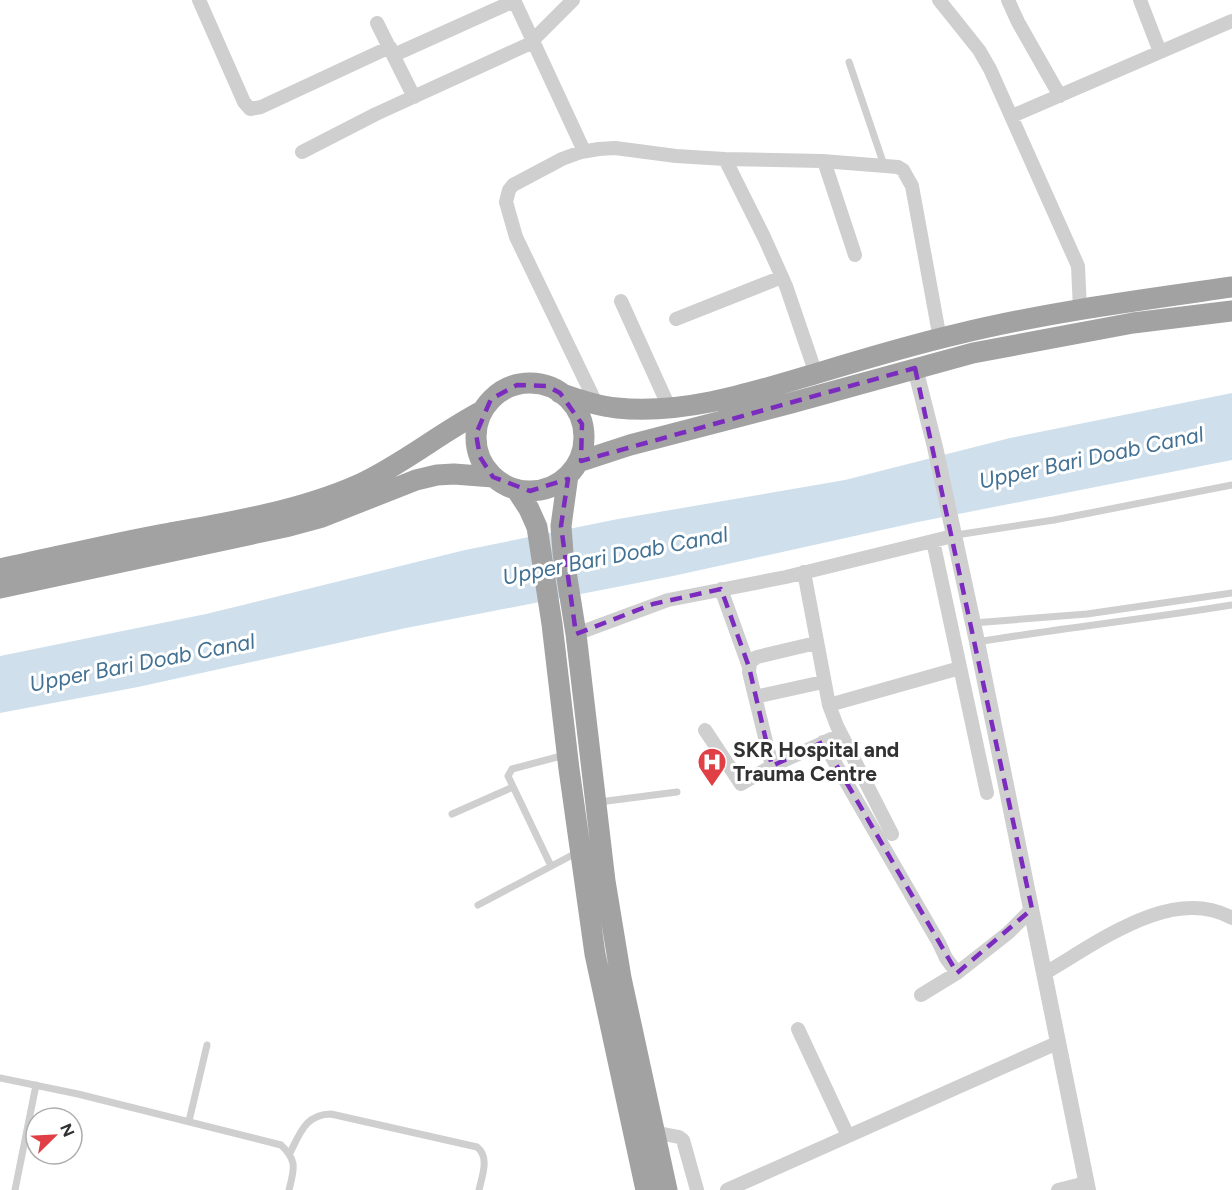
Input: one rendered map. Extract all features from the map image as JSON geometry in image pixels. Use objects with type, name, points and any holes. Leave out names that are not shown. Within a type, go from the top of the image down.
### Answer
[{"type":"highway","points":[[1232,287],[1080,310],[940,339],[764,389],[700,403],[633,410],[597,405],[560,393],[547,386],[532,383],[517,385],[503,390],[491,399],[482,411],[478,422],[476,446],[485,468],[503,484],[530,491],[544,489],[557,484],[573,468],[630,445],[915,368],[1032,340],[1133,323],[1232,311]]},
{"type":"highway","points":[[560,393],[577,412],[584,437],[573,468],[561,526],[605,881],[615,947],[667,1190]]},
{"type":"highway","points":[[0,569],[223,524],[334,494],[362,483],[405,459],[454,426],[482,411]]},
{"type":"highway","points":[[0,588],[285,527],[322,517],[416,480],[437,475],[493,477]]},
{"type":"highway","points":[[516,489],[530,509],[537,527],[552,624],[580,850],[598,966],[646,1190]]},
{"type":"street","points":[[199,0],[244,102],[250,109],[261,107],[514,0],[584,151]]},
{"type":"street","points":[[302,152],[533,42],[573,0]]},
{"type":"street","points":[[939,0],[985,58],[1012,116],[1078,266],[1080,310]]},
{"type":"street","points":[[1009,0],[1018,22],[1060,96]]},
{"type":"street","points":[[1140,0],[1160,52]]},
{"type":"street","points":[[1012,116],[1232,21]]},
{"type":"street","points":[[377,23],[414,97]]},
{"type":"street","points":[[597,405],[516,237],[506,202],[513,185],[553,163],[584,151],[615,148],[676,156],[824,161],[898,167],[912,186],[940,339]]},
{"type":"street","points":[[724,159],[782,278],[816,374]]},
{"type":"street","points":[[824,161],[855,255]]},
{"type":"street","points":[[676,319],[782,278]]},
{"type":"street","points":[[621,301],[669,407]]},
{"type":"street","points":[[915,368],[935,447],[977,642],[1087,1187],[1058,1190]]},
{"type":"street","points":[[575,628],[653,604],[804,572],[933,541],[951,529]]},
{"type":"street","points":[[933,541],[987,793]]},
{"type":"street","points":[[804,572],[829,705],[841,734],[892,834]]},
{"type":"street","points":[[721,589],[749,667],[772,766]]},
{"type":"street","points":[[749,667],[750,662],[757,657],[816,643]]},
{"type":"street","points":[[829,705],[960,668]]},
{"type":"street","points":[[755,697],[823,682]]},
{"type":"street","points":[[705,730],[741,784],[772,766],[841,734]]},
{"type":"street","points":[[823,742],[946,958],[957,973]]},
{"type":"street","points":[[1045,973],[1119,930],[1173,910],[1208,908],[1232,918]]},
{"type":"street","points":[[921,995],[957,973],[1008,933],[1032,909]]},
{"type":"street","points":[[798,1029],[848,1136]]},
{"type":"street","points":[[727,1190],[1057,1043]]},
{"type":"street","points":[[653,1132],[679,1137],[683,1140],[697,1190]]},
{"type":"lane","points":[[849,62],[884,165]]},
{"type":"lane","points":[[951,529],[1054,520],[1232,485]]},
{"type":"lane","points":[[973,623],[1087,614],[1232,593]]},
{"type":"lane","points":[[977,642],[1232,604]]},
{"type":"lane","points":[[1141,607],[1143,618]]},
{"type":"lane","points":[[551,866],[508,776],[512,770],[568,754]]},
{"type":"lane","points":[[452,814],[513,787]]},
{"type":"lane","points":[[597,803],[677,792]]},
{"type":"lane","points":[[478,905],[580,850]]},
{"type":"lane","points":[[189,1121],[207,1045]]},
{"type":"lane","points":[[0,1078],[189,1121],[281,1145],[290,1153],[295,1167],[289,1190]]},
{"type":"lane","points":[[15,1190],[36,1085]]},
{"type":"lane","points":[[290,1153],[304,1125],[309,1120],[323,1114],[331,1114],[477,1147],[485,1158],[479,1190]]},
{"type":"highlighted area","points":[[915,368],[1032,909],[957,973],[823,742],[772,766],[749,667],[721,589],[653,604],[576,634],[561,526],[568,479],[530,491],[493,477],[480,457],[476,434],[491,399],[517,385],[547,386],[560,393],[582,424],[581,461]]},
{"type":"water","name":"Upper Bari Doab Canal","points":[[1232,393],[1232,460],[918,522],[673,576],[406,628],[138,687],[0,713],[0,656],[206,614],[465,550],[618,519],[845,480],[1010,438]]},
{"type":"place","name":"SKR Hospital and Trauma Centre","points":[[712,788]]}]
